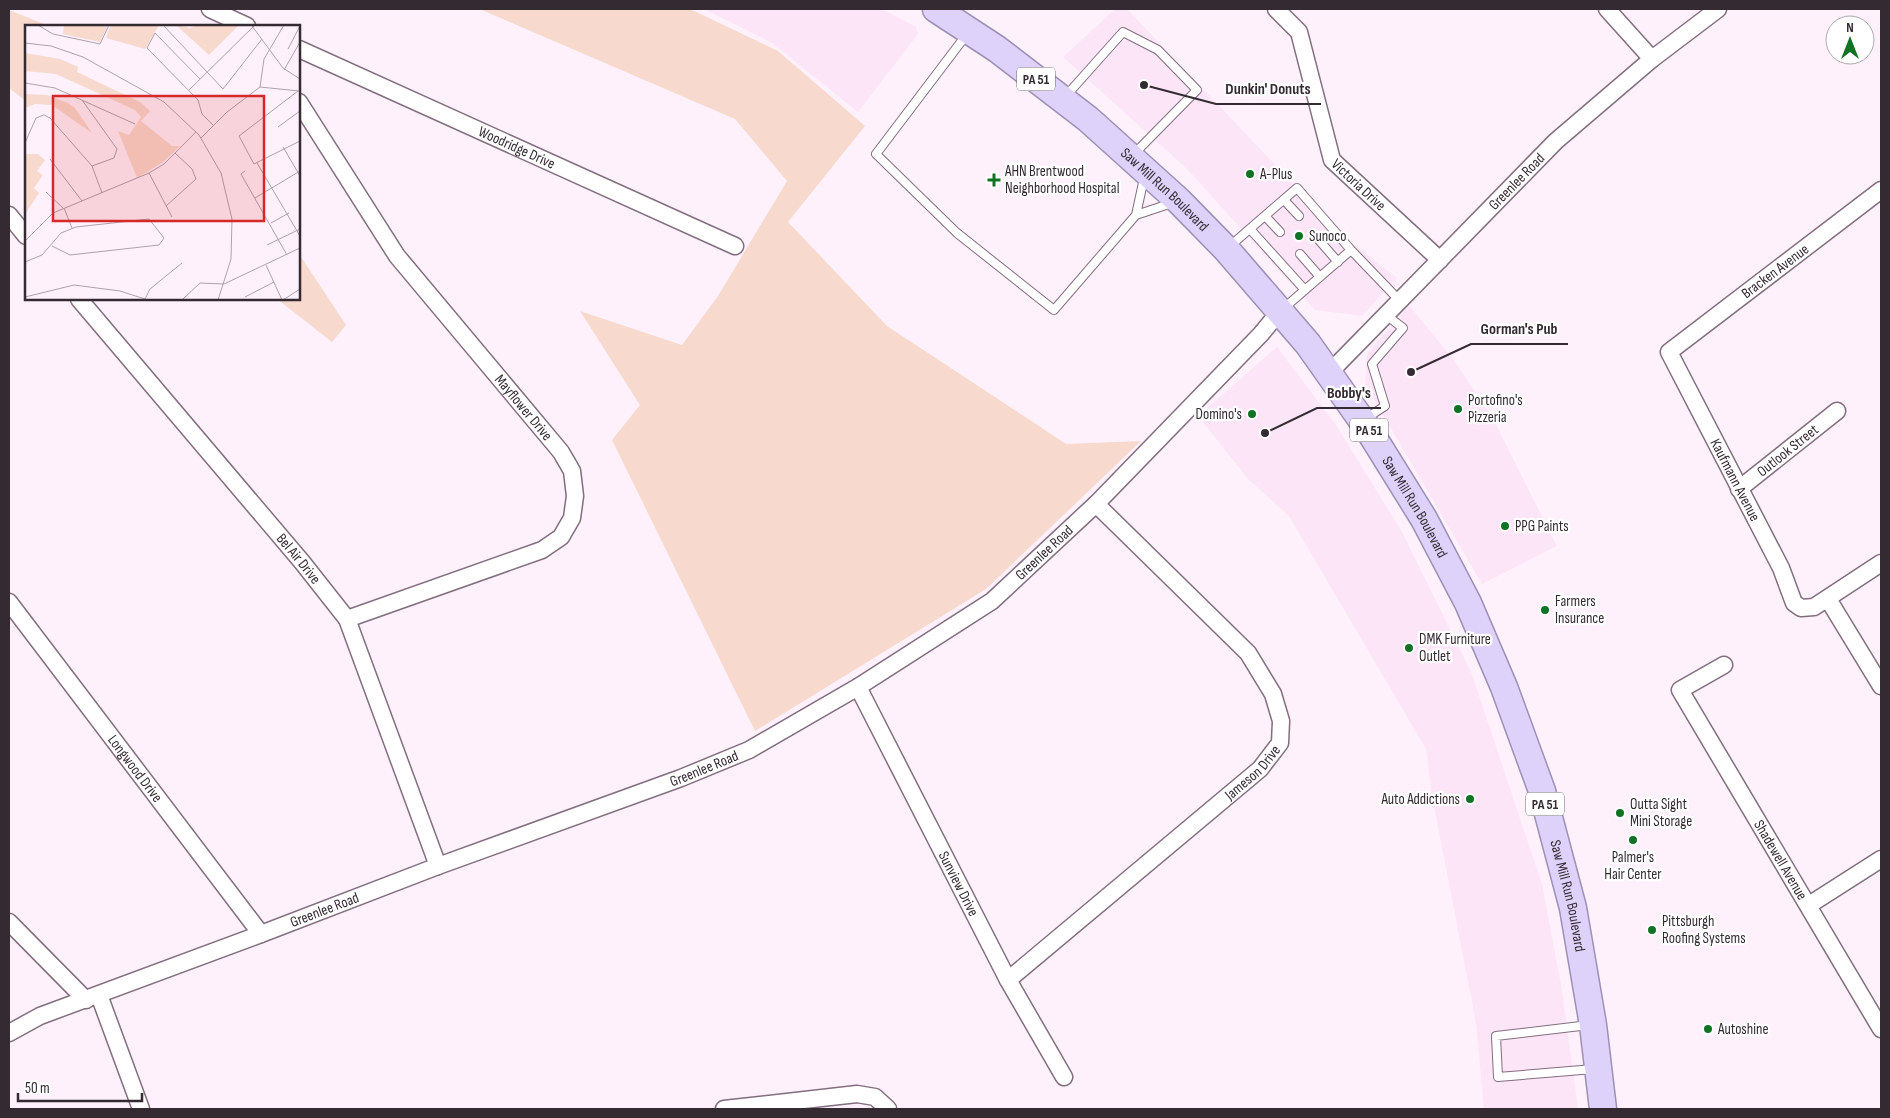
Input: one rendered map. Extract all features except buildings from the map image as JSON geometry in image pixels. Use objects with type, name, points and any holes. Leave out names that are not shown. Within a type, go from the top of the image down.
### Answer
[{"type":"highway","name":"Saw Mill Run Boulevard","points":[[936,9],[997,49],[1063,99],[1139,163],[1226,249],[1308,344],[1363,421],[1424,519],[1468,603],[1504,687],[1542,791],[1573,908],[1593,1025],[1602,1109]]},
{"type":"street","points":[[210,9],[246,25]]},
{"type":"street","name":"Victoria Drive","points":[[1276,9],[1299,32],[1332,160],[1440,260]]},
{"type":"street","points":[[1607,9],[1652,59]]},
{"type":"street","name":"Greenlee Road","points":[[1329,373],[1556,141],[1652,59],[1718,9]]},
{"type":"street","name":"Woodridge Drive","points":[[300,49],[735,246]]},
{"type":"street","name":"Mayflower Drive","points":[[300,104],[396,256],[561,452],[572,471],[575,496],[572,518],[561,537],[542,550],[346,619]]},
{"type":"street","name":"Bracken Avenue","points":[[1669,352],[1881,190]]},
{"type":"street","points":[[9,215],[25,235]]},
{"type":"street","name":"Bel Air Drive","points":[[80,300],[302,562],[346,619],[438,866]]},
{"type":"street","name":"Greenlee Road","points":[[9,1032],[40,1016],[438,866],[681,778],[749,750],[858,687],[992,601],[1096,504],[1261,334],[1280,311]]},
{"type":"street","name":"Kaufmann Avenue","points":[[1669,352],[1781,568],[1794,603],[1801,608],[1814,607],[1828,599]]},
{"type":"street","name":"Outlook Street","points":[[1739,489],[1837,411]]},
{"type":"street","name":"Jameson Drive","points":[[1008,980],[1260,769],[1280,743],[1281,720],[1273,694],[1248,653],[1096,504]]},
{"type":"street","points":[[1881,563],[1828,599],[1881,686]]},
{"type":"street","name":"Longwood Drive","points":[[9,602],[261,934]]},
{"type":"street","name":"Shadewell Avenue","points":[[1724,665],[1680,690],[1881,1030]]},
{"type":"street","name":"Sunview Drive","points":[[858,687],[1008,980],[1064,1077]]},
{"type":"street","points":[[1809,906],[1881,860]]},
{"type":"street","points":[[9,922],[92,998],[141,1109]]},
{"type":"street","points":[[724,1109],[857,1094],[874,1097],[888,1109]]},
{"type":"lane","points":[[969,30],[876,154],[957,233],[1054,310],[1136,215],[1179,201]]},
{"type":"lane","points":[[1063,99],[1123,32],[1158,50],[1197,90],[1139,163],[1136,215]]},
{"type":"lane","points":[[1226,249],[1297,188],[1351,250],[1400,301]]},
{"type":"lane","points":[[1284,200],[1299,216]]},
{"type":"lane","points":[[1265,216],[1280,232]]},
{"type":"lane","points":[[1250,229],[1305,290]]},
{"type":"lane","points":[[1318,239],[1338,262]]},
{"type":"lane","points":[[1280,311],[1351,250]]},
{"type":"lane","points":[[1300,254],[1320,277]]},
{"type":"lane","points":[[1363,421],[1385,406],[1372,364],[1403,328],[1386,315]]},
{"type":"lane","points":[[1593,1025],[1496,1036],[1498,1077],[1598,1068]]},
{"type":"shaded area","points":[[474,9],[690,9],[778,51],[865,126],[788,222],[887,326],[1066,444],[1141,441],[986,589],[755,731],[612,440],[640,405],[580,311],[682,345],[718,296],[787,181],[735,119],[482,10]]},
{"type":"shaded area","points":[[704,9],[882,9],[916,27],[918,34],[858,112],[772,43]]},
{"type":"shaded area","points":[[1115,9],[1127,9],[1342,235],[1397,278],[1362,316],[1315,310],[1187,169],[1063,57]]},
{"type":"shaded area","points":[[9,10],[46,25],[25,25],[25,100],[9,88]]},
{"type":"shaded area","points":[[300,256],[346,325],[332,342],[278,300],[300,300]]},
{"type":"shaded area","points":[[1409,305],[1453,359],[1491,415],[1557,546],[1482,584],[1365,384],[1367,354]]},
{"type":"shaded area","points":[[1277,347],[1336,425],[1402,532],[1471,672],[1542,884],[1562,990],[1578,1109],[1484,1109],[1476,1023],[1432,796],[1426,749],[1289,516],[1249,480],[1198,416]]},
{"type":"place","name":"Dunkin' Donuts","points":[[1144,85]]},
{"type":"place","name":"A-Plus","points":[[1250,174]]},
{"type":"place","name":"AHN Brentwood Neighborhood Hospital","points":[[994,180]]},
{"type":"place","name":"Sunoco","points":[[1299,236]]},
{"type":"place","name":"Gorman's Pub","points":[[1411,372]]},
{"type":"place","name":"Portofino's Pizzeria","points":[[1458,409]]},
{"type":"place","name":"Domino's","points":[[1252,414]]},
{"type":"place","name":"Bobby's","points":[[1265,433]]},
{"type":"place","name":"PPG Paints","points":[[1505,526]]},
{"type":"place","name":"Farmers Insurance","points":[[1545,610]]},
{"type":"place","name":"DMK Furniture Outlet","points":[[1409,648]]},
{"type":"place","name":"Auto Addictions","points":[[1470,799]]},
{"type":"place","name":"Outta Sight Mini Storage","points":[[1620,813]]},
{"type":"place","name":"Palmer's Hair Center","points":[[1633,840]]},
{"type":"place","name":"Pittsburgh Roofing Systems","points":[[1652,930]]},
{"type":"place","name":"Autoshine","points":[[1708,1029]]}]
